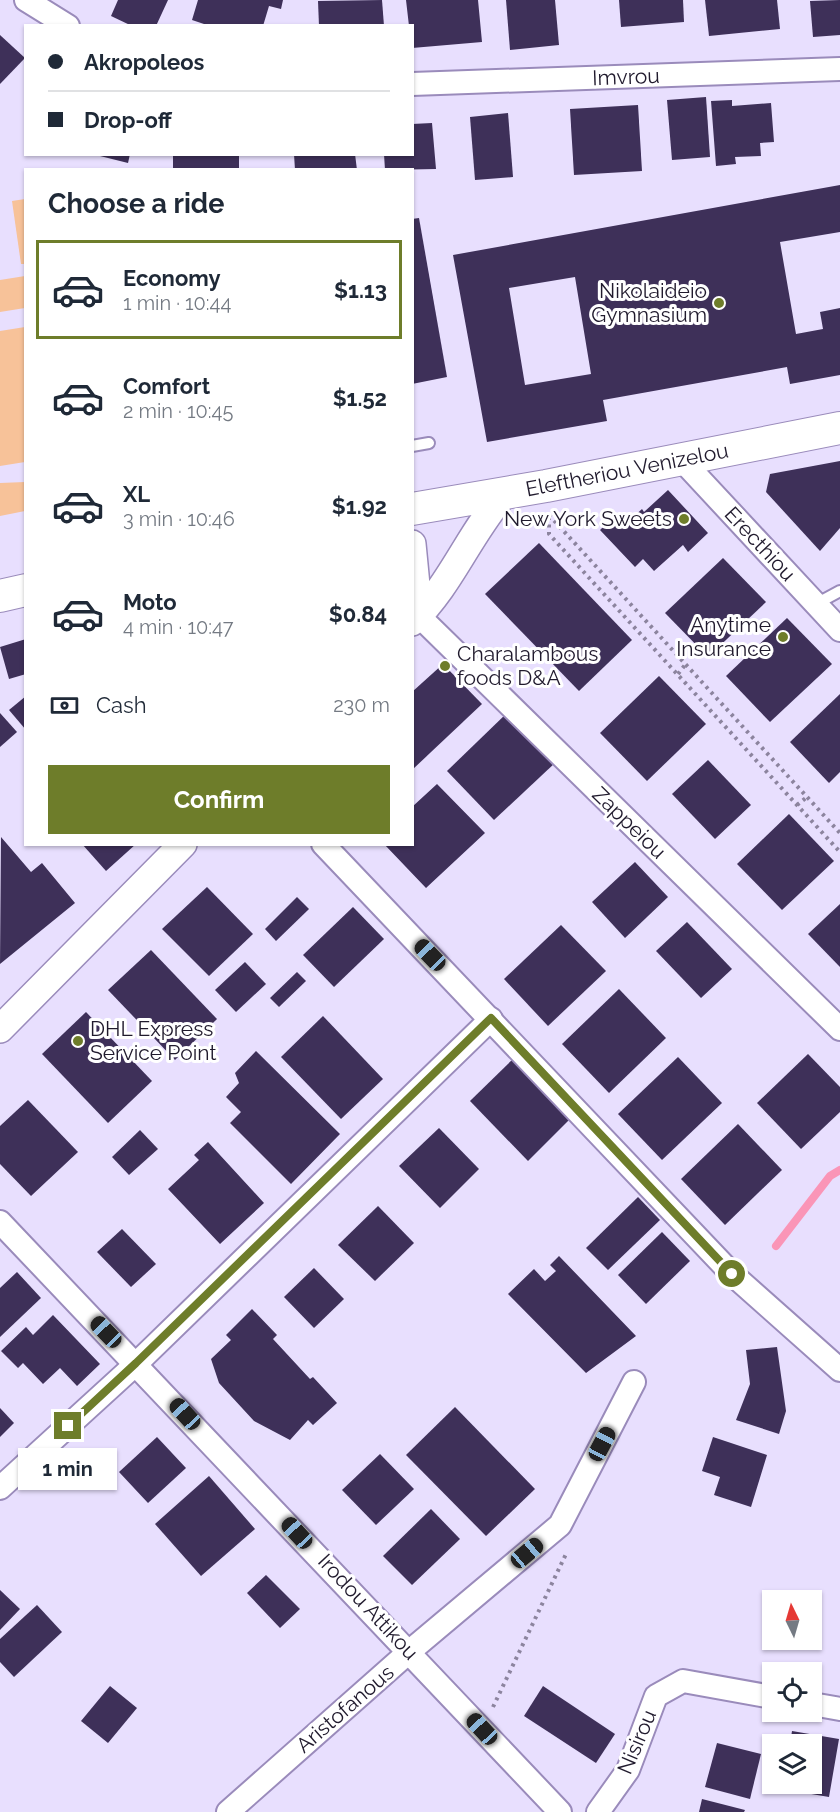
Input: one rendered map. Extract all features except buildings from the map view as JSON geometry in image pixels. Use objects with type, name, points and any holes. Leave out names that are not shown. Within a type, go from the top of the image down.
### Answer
[{"type":"main road","name":"Eleftheriou Venizelou","points":[[414,510],[504,494],[548,500],[680,458],[771,443],[840,428]]},
{"type":"main road","points":[[0,596],[24,590]]},
{"type":"street","points":[[26,0],[65,24]]},
{"type":"street","name":"Imvrou","points":[[414,84],[840,69]]},
{"type":"street","name":"Erecthiou","points":[[680,458],[840,630]]},
{"type":"street","points":[[416,614],[445,584],[470,539],[504,494]]},
{"type":"street","points":[[414,579],[416,614]]},
{"type":"street","name":"Zappeiou","points":[[416,614],[840,1029]]},
{"type":"street","points":[[0,1029],[181,846]]},
{"type":"street","points":[[325,846],[732,1274],[840,1370]]},
{"type":"street","points":[[0,1488],[136,1363],[491,1018]]},
{"type":"street","name":"Irodou Attikou","points":[[0,1222],[410,1651],[560,1812]]},
{"type":"street","name":"Aristofanous","points":[[228,1812],[410,1651],[560,1525],[634,1382]]},
{"type":"street","name":"Nisirou","points":[[598,1812],[628,1770],[656,1696],[683,1681],[762,1695]]},
{"type":"street","points":[[822,1706],[840,1709]]},
{"type":"lane","points":[[414,446],[429,443]]},
{"type":"lane","points":[[816,604],[840,591]]},
{"type":"path","points":[[548,500],[550,518],[840,832]]},
{"type":"path","points":[[548,500],[549,534],[840,852]]},
{"type":"path","points":[[678,674],[685,665]]},
{"type":"path","points":[[797,805],[807,796]]},
{"type":"path","points":[[482,1729],[570,1546],[560,1525]]},
{"type":"shaded area","points":[[24,199],[24,264],[21,264],[12,201]]},
{"type":"shaded area","points":[[24,276],[24,308],[0,312],[0,280]]},
{"type":"shaded area","points":[[24,327],[24,462],[0,466],[0,331]]},
{"type":"shaded area","points":[[24,482],[24,511],[0,516],[0,483]]},
{"type":"waterway","points":[[776,1246],[830,1176],[840,1170]]},
{"type":"place","name":"Nikolaideio Gymnasium","points":[[719,303]]},
{"type":"place","name":"New York Sweets","points":[[684,519]]},
{"type":"place","name":"Anytime Insurance","points":[[783,637]]},
{"type":"place","name":"Charalambous foods D&A","points":[[445,666]]},
{"type":"place","name":"DHL Express Service Point","points":[[78,1041]]},
{"type":"route","points":[[68,1426],[136,1363],[491,1018],[732,1274]]}]
